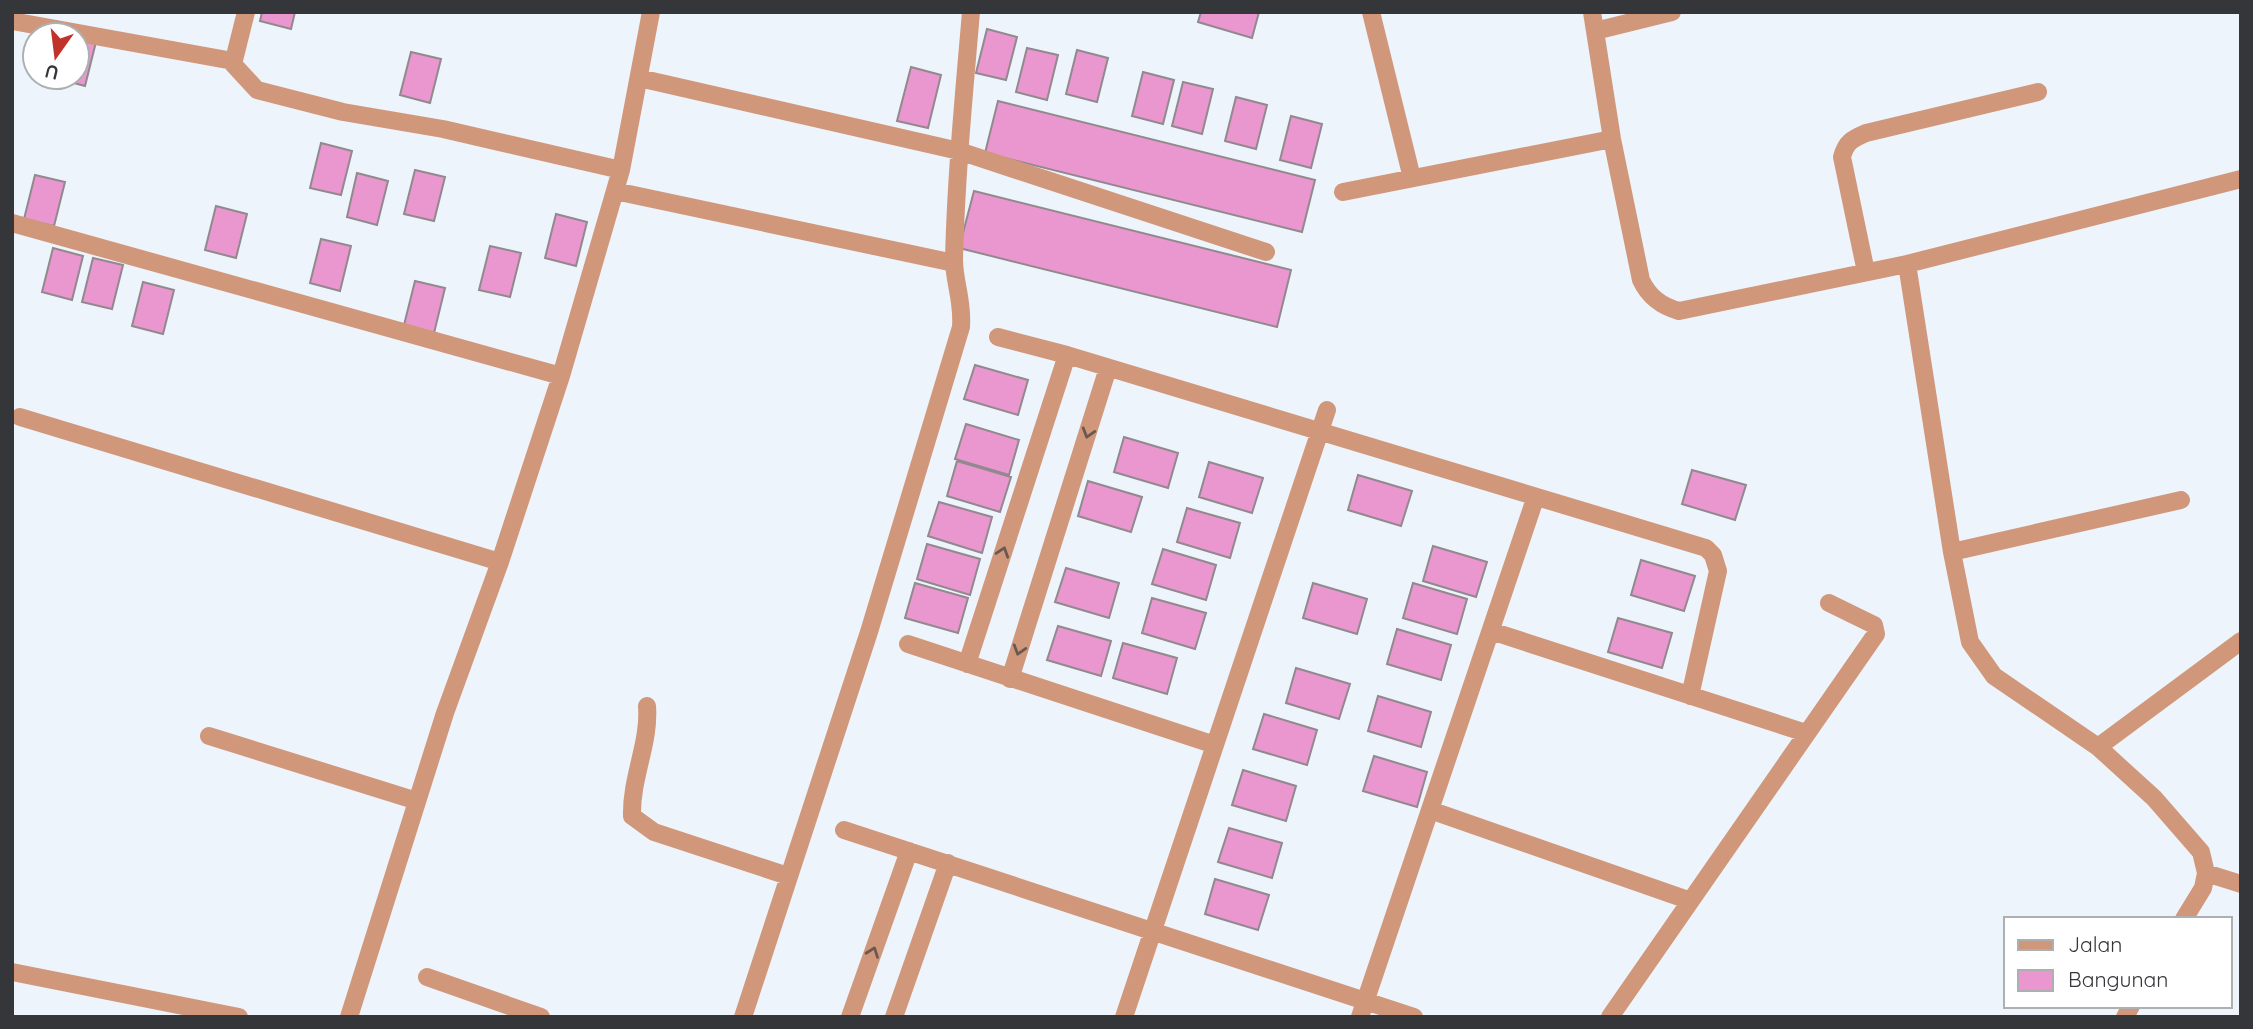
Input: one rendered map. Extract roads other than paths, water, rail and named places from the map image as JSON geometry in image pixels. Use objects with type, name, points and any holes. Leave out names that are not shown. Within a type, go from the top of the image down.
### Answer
[{"type":"street","points":[[246,12],[233,61],[236,69],[257,90],[343,112],[443,129],[621,170]]},
{"type":"street","points":[[349,1017],[445,713],[500,562],[561,376],[621,170],[651,12]]},
{"type":"street","points":[[743,1017],[869,632],[961,327],[963,304],[954,263],[959,151],[971,12]]},
{"type":"street","points":[[1371,12],[1412,178]]},
{"type":"street","points":[[1591,12],[1612,139],[1641,280],[1647,292],[1668,308],[1679,311],[1907,264],[2241,179]]},
{"type":"street","points":[[1595,31],[1672,12]]},
{"type":"street","points":[[12,21],[233,61]]},
{"type":"street","points":[[639,78],[959,151],[1266,252]]},
{"type":"street","points":[[1866,272],[1842,157],[1852,139],[2038,92]]},
{"type":"street","points":[[1343,192],[1612,139]]},
{"type":"street","points":[[615,191],[954,263]]},
{"type":"street","points":[[12,223],[561,376]]},
{"type":"street","points":[[1907,264],[1952,552],[1970,642],[1980,660],[1994,676],[2098,747],[2154,797],[2201,852],[2206,873],[2203,888],[2185,917]]},
{"type":"street","points":[[998,337],[1067,355],[1535,499],[1706,548],[1713,555],[1718,571],[1690,696]]},
{"type":"street","points":[[967,664],[1067,355]]},
{"type":"street","points":[[1010,679],[1108,368]]},
{"type":"street","points":[[1124,1017],[1327,410]]},
{"type":"street","points":[[20,417],[500,562]]},
{"type":"street","points":[[1360,1017],[1535,499]]},
{"type":"street","points":[[1952,552],[2181,500]]},
{"type":"street","points":[[1609,1017],[1875,634],[1874,625],[1829,603]]},
{"type":"street","points":[[1491,631],[1806,733]]},
{"type":"street","points":[[2098,747],[2241,641]]},
{"type":"street","points":[[908,644],[1215,746]]},
{"type":"street","points":[[647,706],[649,728],[637,764],[632,816],[654,832],[788,876]]},
{"type":"street","points":[[209,736],[417,801]]},
{"type":"street","points":[[1430,810],[1688,900]]},
{"type":"street","points":[[844,830],[1366,999],[1414,1017]]},
{"type":"street","points":[[850,1017],[909,851]]},
{"type":"street","points":[[894,1017],[948,863]]},
{"type":"street","points":[[2206,873],[2241,884]]},
{"type":"street","points":[[12,972],[239,1017]]},
{"type":"street","points":[[427,977],[541,1017]]}]
